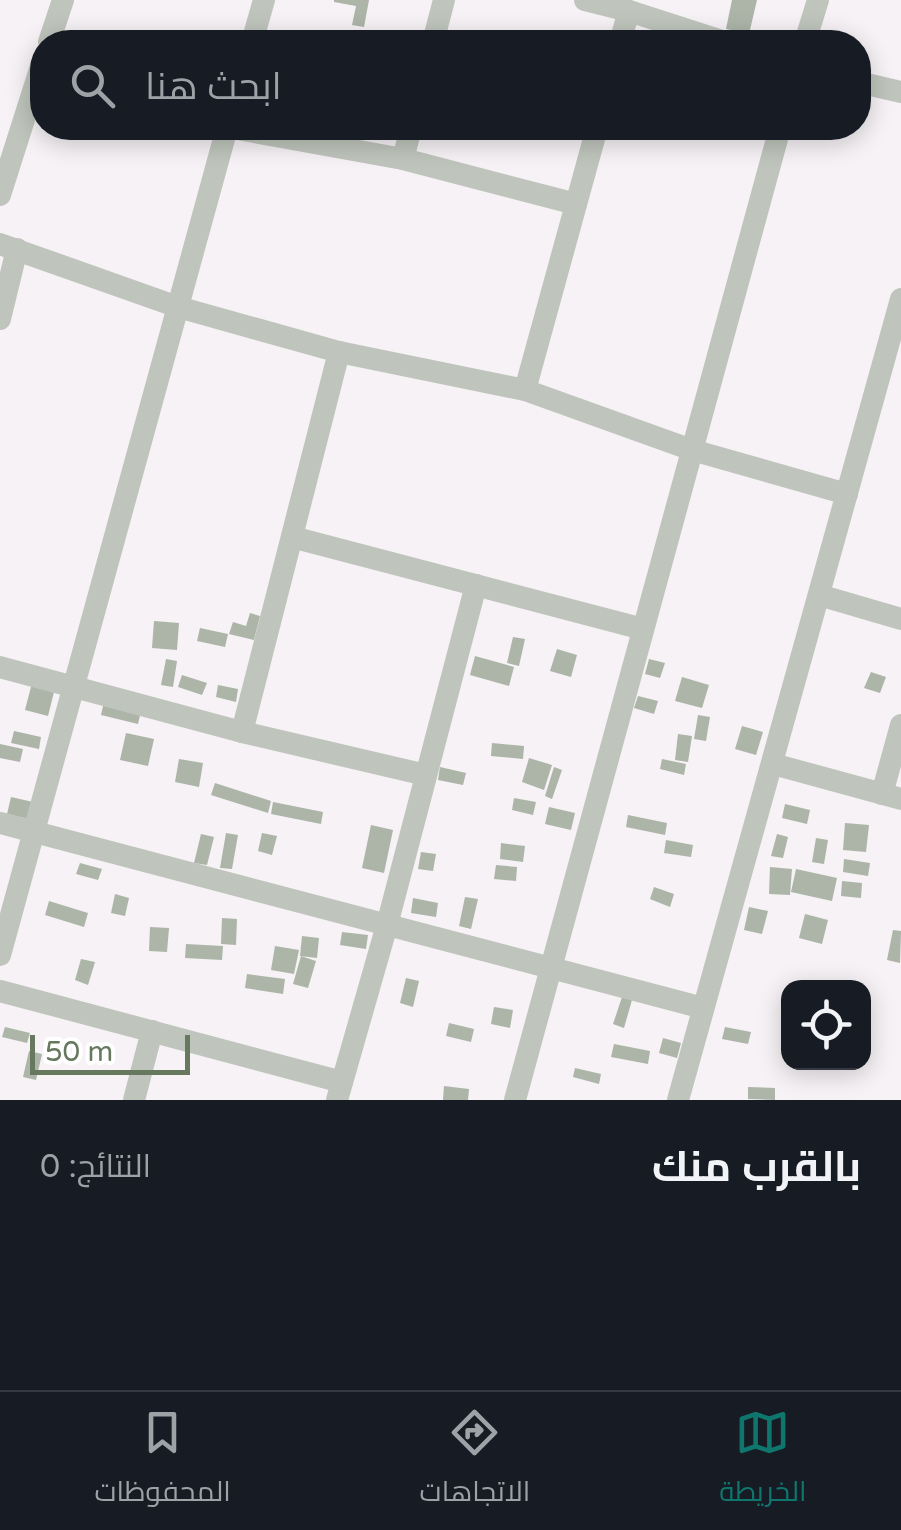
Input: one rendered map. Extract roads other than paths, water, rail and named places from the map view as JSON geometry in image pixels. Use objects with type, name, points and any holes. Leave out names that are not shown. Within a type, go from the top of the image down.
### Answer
[{"type":"street","points":[[53,30],[63,0]]},
{"type":"street","points":[[255,30],[264,0]]},
{"type":"street","points":[[436,30],[444,0]]},
{"type":"street","points":[[585,0],[688,30]]},
{"type":"street","points":[[809,30],[818,0]]},
{"type":"street","points":[[623,30],[629,11]]},
{"type":"street","points":[[871,85],[901,92]]},
{"type":"street","points":[[0,195],[30,101]]},
{"type":"street","points":[[0,955],[227,140]]},
{"type":"street","points":[[297,140],[403,159],[576,204]]},
{"type":"street","points":[[403,159],[408,140]]},
{"type":"street","points":[[526,390],[594,140]]},
{"type":"street","points":[[516,1100],[777,140]]},
{"type":"street","points":[[0,319],[9,247],[178,308],[339,352],[526,390],[692,450],[848,494]]},
{"type":"street","points":[[678,1100],[901,299]]},
{"type":"street","points":[[242,732],[339,352]]},
{"type":"street","points":[[292,537],[643,629]]},
{"type":"street","points":[[0,991],[152,1032],[340,1091],[476,585]]},
{"type":"street","points":[[819,596],[901,620]]},
{"type":"street","points":[[0,666],[242,732],[426,775]]},
{"type":"street","points":[[773,764],[892,797],[901,725]]},
{"type":"street","points":[[0,823],[703,1008]]},
{"type":"street","points":[[134,1100],[152,1032]]}]
